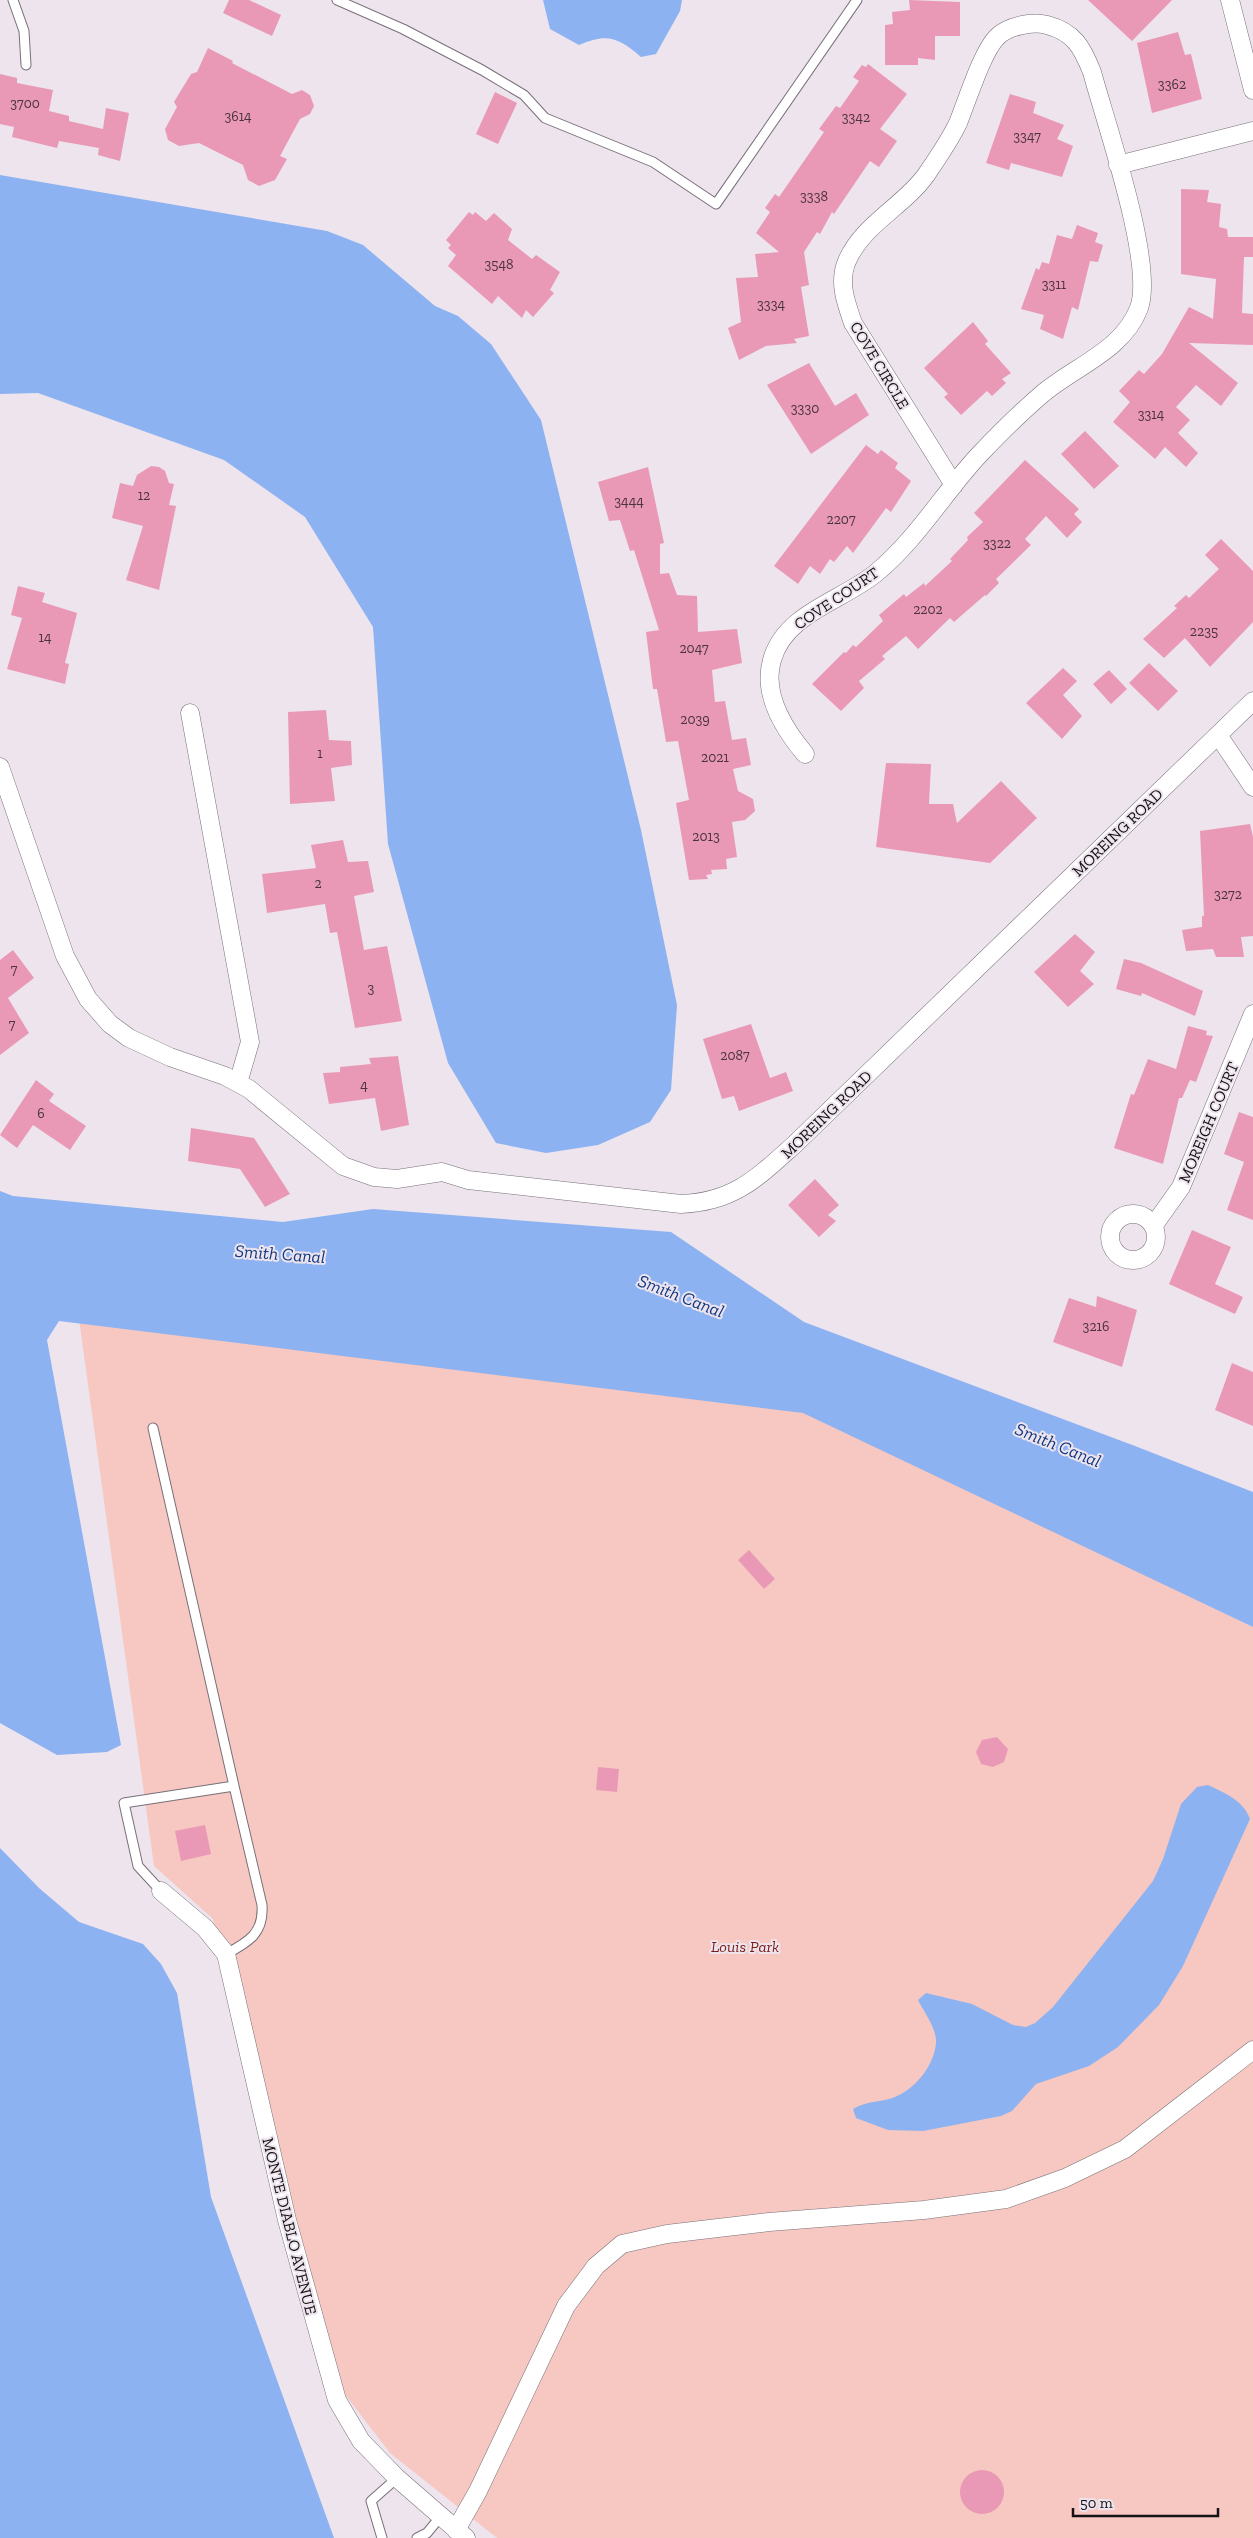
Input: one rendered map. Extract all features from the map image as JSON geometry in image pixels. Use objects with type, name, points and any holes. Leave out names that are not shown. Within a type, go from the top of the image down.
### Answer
[{"type":"street","points":[[1230,0],[1253,90]]},
{"type":"street","name":"COVE CIRCLE","points":[[1042,24],[1062,29],[1074,38],[1092,72],[1118,165],[1138,243],[1142,286],[1140,306],[1131,326],[1120,339],[1041,395],[978,456],[954,486],[853,323],[845,301],[843,282],[846,262],[858,241],[925,176],[957,125],[986,54],[998,36],[1010,29],[1042,24]]},
{"type":"street","points":[[1118,165],[1253,131]]},
{"type":"street","name":"COVE COURT","points":[[805,754],[789,735],[773,696],[769,677],[772,659],[783,637],[817,609],[845,594],[875,573],[904,546],[954,486]]},
{"type":"street","name":"MOREING ROAD","points":[[0,767],[66,956],[88,999],[99,1014],[129,1038],[170,1057],[205,1068],[238,1083],[343,1166],[374,1177],[397,1179],[442,1172],[468,1180],[681,1204],[705,1203],[725,1197],[767,1169],[795,1144],[1253,701]]},
{"type":"street","points":[[190,713],[250,1042],[238,1083]]},
{"type":"street","points":[[1218,735],[1253,787]]},
{"type":"street","name":"MOREIGH COURT","points":[[1154,1225],[1181,1187],[1253,1014]]},
{"type":"street","name":"MONTE DIABLO AVENUE","points":[[161,1891],[205,1928],[226,1954],[287,2220],[337,2400],[361,2441],[397,2478],[461,2534]]},
{"type":"street","points":[[461,2534],[478,2491],[566,2306],[596,2266],[622,2244],[676,2232],[769,2222],[924,2210],[1006,2199],[1065,2178],[1125,2149],[1253,2050]]},
{"type":"lane","points":[[12,0],[24,31],[26,66]]},
{"type":"lane","points":[[337,0],[403,29],[482,70],[524,95],[545,118],[653,162],[716,204],[857,0]]},
{"type":"lane","points":[[153,1428],[262,1905],[263,1918],[257,1932],[242,1946],[226,1954]]},
{"type":"lane","points":[[161,1891],[138,1866],[124,1803],[234,1786]]},
{"type":"lane","points":[[382,2538],[371,2501],[397,2478]]},
{"type":"lane","points":[[417,2538],[428,2532],[441,2516]]},
{"type":"green space","name":"Louis Park","points":[[77,1304],[791,1403],[1253,1627],[1253,2538],[497,2538],[390,2453],[330,2375],[213,1919],[154,1866]]},
{"type":"water","points":[[543,0],[682,0],[680,11],[656,54],[641,57],[619,41],[605,38],[579,45],[550,29]]},
{"type":"water","points":[[0,175],[327,231],[363,245],[435,306],[458,316],[491,344],[541,420],[641,830],[677,1005],[671,1090],[650,1122],[598,1145],[546,1153],[496,1143],[448,1063],[388,844],[373,627],[305,517],[224,460],[38,393],[0,394]]},
{"type":"water","name":"Smith Canal","points":[[0,1191],[13,1196],[283,1222],[373,1209],[671,1232],[804,1322],[1253,1492],[1253,1627],[803,1413],[59,1321],[47,1340],[121,1745],[107,1752],[57,1755],[0,1723]]},
{"type":"water","points":[[1208,1785],[1239,1802],[1250,1819],[1183,1966],[1159,2005],[1118,2047],[1089,2066],[1036,2084],[1012,2111],[1001,2116],[923,2131],[888,2130],[856,2118],[853,2109],[864,2104],[892,2098],[904,2092],[918,2081],[928,2067],[935,2051],[936,2038],[932,2026],[918,2000],[926,1993],[972,2004],[1013,2025],[1026,2027],[1035,2023],[1053,2007],[1153,1881],[1163,1859],[1181,1804],[1197,1787]]},
{"type":"water","points":[[0,1848],[39,1888],[79,1922],[143,1944],[161,1964],[177,1993],[211,2197],[334,2538],[0,2538]]},
{"type":"building","points":[[229,0],[249,0],[281,15],[272,36],[223,13]]},
{"type":"building","points":[[909,0],[960,2],[960,36],[935,36],[935,60],[918,58],[918,65],[885,65],[885,25],[893,24],[892,12],[910,10]]},
{"type":"building","points":[[1088,0],[1172,0],[1132,41]]},
{"type":"building","points":[[1178,32],[1185,55],[1191,54],[1202,99],[1152,113],[1137,43]]},
{"type":"building","points":[[208,48],[233,61],[232,63],[292,94],[302,90],[310,95],[314,106],[310,114],[300,119],[280,156],[287,159],[275,180],[259,186],[248,180],[243,165],[199,143],[179,146],[168,140],[165,129],[177,107],[174,102],[191,74],[197,72]]},
{"type":"building","points":[[868,64],[907,94],[880,129],[897,141],[879,167],[870,161],[834,214],[832,212],[820,234],[817,232],[804,252],[809,285],[801,287],[809,336],[794,339],[797,343],[766,346],[739,360],[728,328],[741,322],[736,278],[758,277],[755,254],[779,252],[756,233],[770,212],[765,208],[775,194],[779,197],[824,132],[819,129],[836,106],[840,108],[859,81],[853,77],[862,65],[866,67]]},
{"type":"building","points":[[0,74],[17,78],[17,83],[53,90],[49,111],[69,116],[69,121],[103,129],[106,108],[129,113],[120,161],[98,155],[99,148],[59,141],[57,148],[12,137],[14,127],[0,124]]},
{"type":"building","points":[[495,92],[517,103],[498,144],[476,134]]},
{"type":"building","points":[[1010,94],[1036,102],[1033,113],[1064,125],[1057,139],[1073,146],[1062,177],[1011,163],[1009,170],[986,163]]},
{"type":"building","points":[[1181,189],[1209,190],[1207,202],[1221,204],[1219,227],[1227,229],[1228,237],[1253,237],[1253,257],[1244,257],[1242,313],[1253,314],[1253,345],[1189,343],[1238,383],[1221,406],[1196,385],[1176,407],[1190,420],[1178,433],[1198,453],[1186,467],[1165,447],[1155,459],[1113,422],[1130,402],[1119,391],[1139,370],[1144,374],[1162,354],[1189,307],[1213,319],[1216,279],[1181,274]]},
{"type":"building","points":[[469,212],[473,215],[475,212],[486,221],[494,213],[512,229],[508,240],[532,259],[536,255],[560,272],[550,290],[554,293],[533,317],[526,310],[522,318],[498,296],[492,304],[448,266],[456,255],[448,248],[451,245],[446,240]]},
{"type":"building","points":[[1077,225],[1098,233],[1095,242],[1103,245],[1098,262],[1090,261],[1078,310],[1072,307],[1063,339],[1040,329],[1044,315],[1021,309],[1036,268],[1039,270],[1042,262],[1049,264],[1057,235],[1072,239]]},
{"type":"building","points":[[973,322],[988,341],[985,344],[1011,373],[1002,379],[1006,383],[992,396],[987,391],[961,415],[944,397],[948,394],[924,368]]},
{"type":"building","points":[[809,363],[835,406],[856,393],[869,415],[811,454],[767,385]]},
{"type":"building","points":[[1085,431],[1119,466],[1094,489],[1061,454]]},
{"type":"building","points":[[866,445],[878,454],[881,450],[898,463],[895,468],[911,481],[891,512],[886,508],[853,553],[847,546],[834,562],[830,559],[820,574],[810,566],[798,584],[774,566]]},
{"type":"building","points":[[1025,460],[1079,509],[1074,514],[1082,522],[1067,538],[1046,516],[1025,539],[1031,545],[996,579],[999,583],[986,596],[954,622],[950,618],[918,649],[906,636],[882,656],[885,659],[859,681],[864,688],[841,711],[812,684],[844,652],[846,653],[853,645],[856,647],[883,621],[879,615],[904,594],[906,597],[924,583],[925,586],[952,561],[950,559],[968,540],[967,537],[983,522],[974,513]]},
{"type":"building","points":[[151,466],[159,467],[165,471],[169,483],[174,484],[169,505],[176,506],[159,590],[126,580],[143,526],[112,518],[120,483],[133,486],[137,475]]},
{"type":"building","points":[[648,467],[664,543],[660,544],[660,574],[669,573],[677,595],[697,596],[698,632],[737,629],[742,663],[712,670],[715,702],[725,701],[732,740],[746,738],[751,765],[733,769],[738,791],[753,799],[755,811],[745,820],[732,822],[737,857],[726,859],[727,869],[711,870],[712,874],[706,875],[708,879],[689,880],[676,803],[689,800],[678,741],[666,742],[657,689],[653,689],[646,632],[659,630],[634,550],[630,551],[620,520],[609,521],[598,482]]},
{"type":"building","points":[[1221,539],[1253,571],[1253,622],[1210,667],[1185,638],[1164,658],[1143,639],[1177,608],[1174,606],[1186,595],[1189,598],[1219,569],[1205,555]]},
{"type":"building","points":[[18,586],[45,593],[42,602],[77,613],[65,663],[69,664],[65,684],[7,669],[22,618],[11,615]]},
{"type":"building","points":[[1149,663],[1178,691],[1158,711],[1129,683]]},
{"type":"building","points":[[1063,668],[1077,681],[1063,695],[1082,716],[1062,739],[1026,703]]},
{"type":"building","points":[[1109,670],[1127,689],[1111,704],[1093,684]]},
{"type":"building","points":[[326,710],[329,740],[351,741],[352,765],[331,768],[335,801],[290,804],[288,712]]},
{"type":"building","points":[[886,763],[931,764],[929,804],[953,804],[957,823],[1001,781],[1037,818],[990,863],[876,847]]},
{"type":"building","points":[[1250,824],[1253,837],[1253,936],[1241,937],[1244,957],[1216,957],[1213,949],[1186,951],[1182,930],[1202,927],[1202,916],[1204,916],[1200,831]]},
{"type":"building","points":[[343,840],[348,862],[368,861],[374,892],[354,896],[364,950],[387,946],[402,1021],[355,1028],[337,932],[330,933],[325,904],[267,913],[262,874],[316,868],[311,845]]},
{"type":"building","points":[[1075,934],[1095,952],[1080,971],[1094,984],[1068,1007],[1034,972]]},
{"type":"building","points":[[13,950],[34,978],[8,998],[29,1033],[0,1055],[0,960]]},
{"type":"building","points":[[1124,959],[1141,963],[1203,991],[1195,1016],[1142,993],[1141,996],[1116,989]]},
{"type":"building","points":[[751,1024],[770,1078],[786,1072],[793,1091],[739,1111],[734,1096],[722,1099],[703,1039]]},
{"type":"building","points":[[1188,1026],[1207,1031],[1206,1035],[1213,1036],[1196,1082],[1190,1080],[1182,1098],[1179,1098],[1163,1164],[1114,1148],[1131,1094],[1134,1095],[1148,1059],[1176,1069]]},
{"type":"building","points":[[398,1056],[409,1125],[381,1131],[375,1098],[329,1104],[323,1073],[340,1072],[340,1067],[371,1064],[369,1058]]},
{"type":"building","points":[[36,1080],[54,1094],[49,1101],[86,1126],[70,1150],[33,1125],[17,1148],[0,1135]]},
{"type":"building","points":[[1239,1112],[1253,1117],[1253,1220],[1227,1210],[1244,1162],[1224,1154]]},
{"type":"building","points":[[191,1128],[254,1138],[290,1194],[265,1207],[240,1169],[188,1161]]},
{"type":"building","points":[[815,1179],[839,1205],[828,1215],[836,1221],[819,1237],[788,1205]]},
{"type":"building","points":[[1192,1230],[1231,1247],[1215,1284],[1243,1297],[1235,1314],[1169,1284]]},
{"type":"building","points":[[1097,1296],[1137,1310],[1122,1367],[1053,1342],[1069,1298],[1096,1307]]},
{"type":"building","points":[[1232,1363],[1253,1372],[1253,1426],[1215,1410]]},
{"type":"building","points":[[749,1550],[775,1579],[764,1589],[738,1560]]},
{"type":"building","points":[[997,1737],[1008,1749],[1004,1762],[993,1767],[981,1764],[976,1752],[982,1740]]},
{"type":"building","points":[[598,1767],[619,1769],[617,1792],[596,1790]]},
{"type":"building","points":[[205,1825],[211,1854],[181,1861],[175,1831]]},
{"type":"building","points":[[982,2470],[994,2474],[1000,2480],[1004,2492],[1000,2504],[994,2510],[982,2514],[970,2510],[964,2504],[960,2492],[964,2480],[970,2474]]}]
